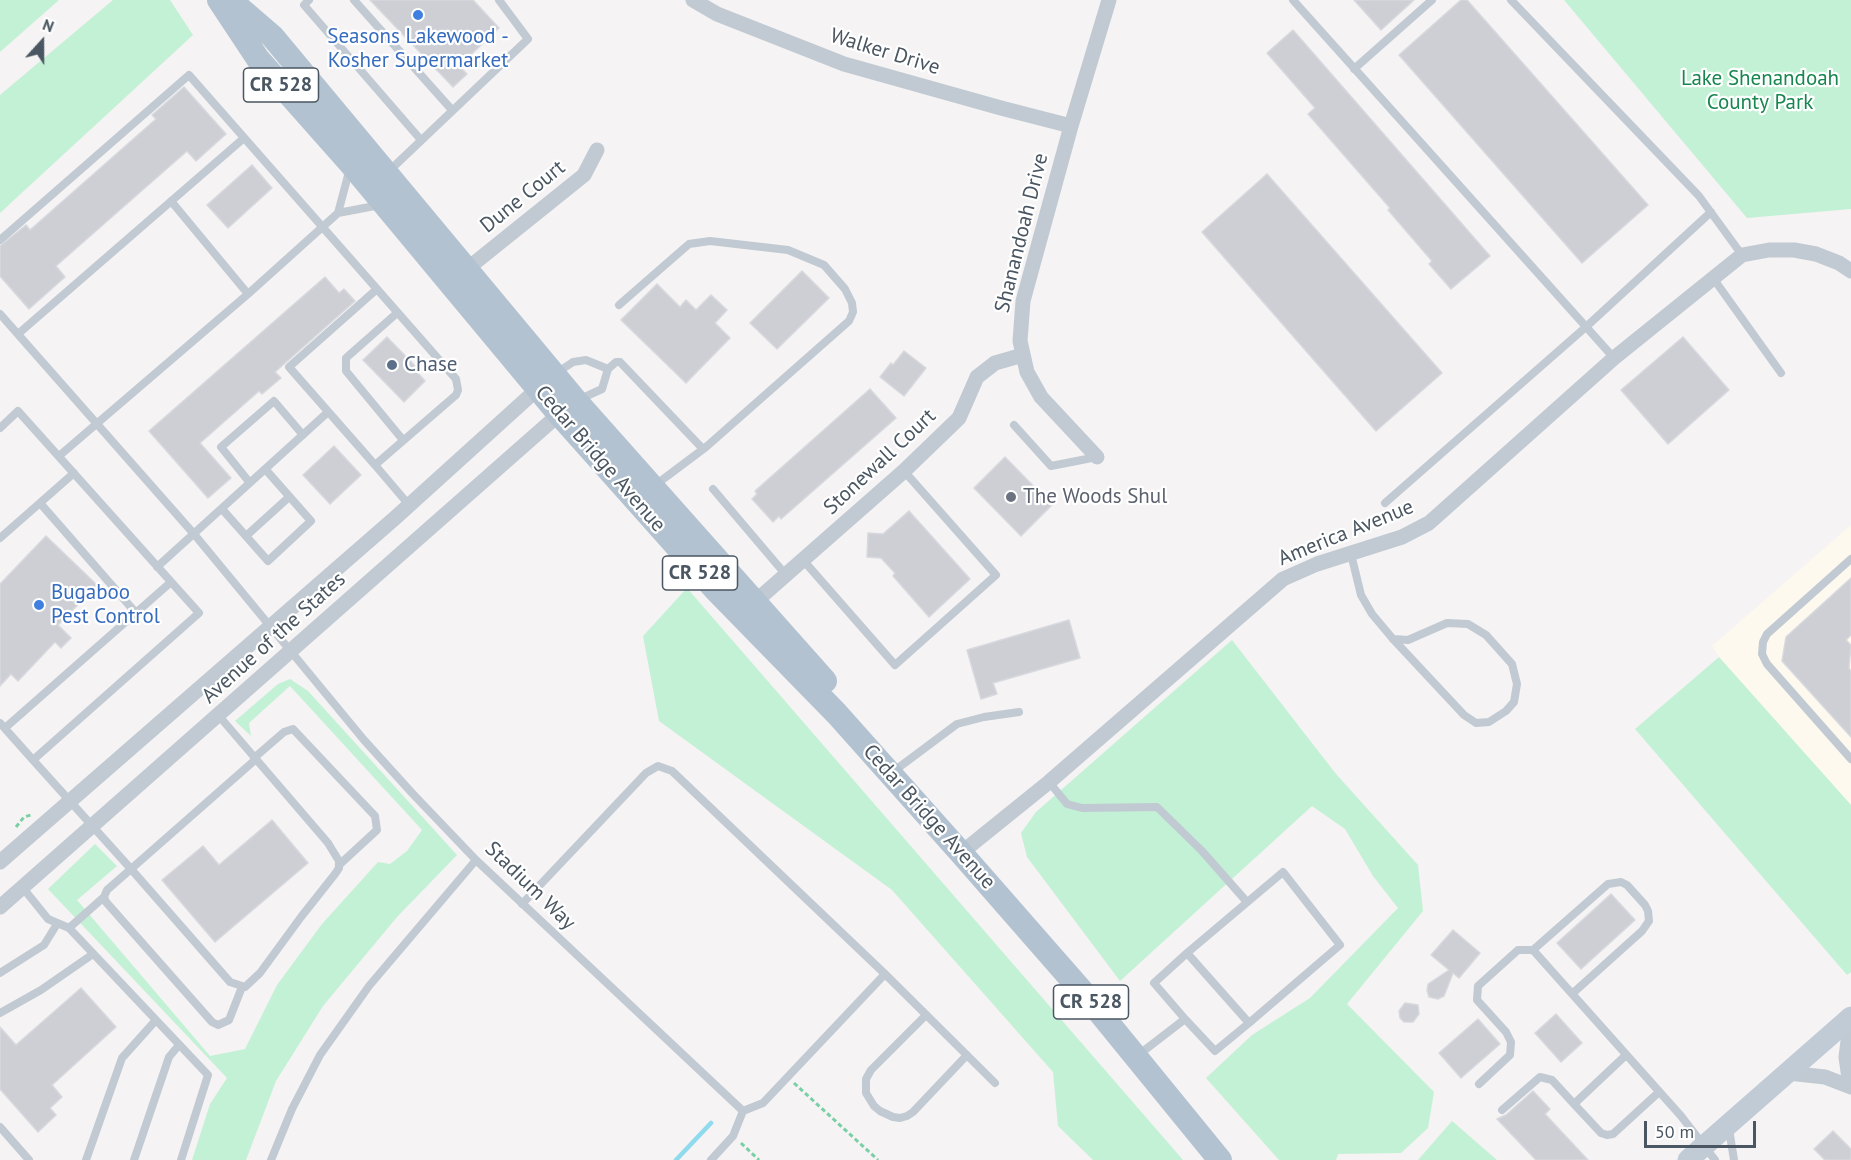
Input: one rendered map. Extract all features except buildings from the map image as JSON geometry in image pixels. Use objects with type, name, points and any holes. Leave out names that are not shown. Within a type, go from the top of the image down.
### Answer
[{"type":"main road","name":"Cedar Bridge Avenue","points":[[219,0],[258,59],[351,164],[384,205],[546,382]]},
{"type":"main road","points":[[230,0],[272,36],[467,269],[546,382],[568,407],[653,487],[846,705],[870,751]]},
{"type":"main road","name":"Cedar Bridge Avenue","points":[[568,407],[714,588],[837,714],[961,853],[1052,956],[1220,1160]]},
{"type":"main road","points":[[1689,1160],[1710,1153],[1729,1125],[1851,1018]]},
{"type":"main road","name":"Cedar Bridge Avenue","points":[[1188,1121],[1232,1160]]},
{"type":"street","name":"Walker Drive","points":[[693,0],[717,14],[844,64],[1071,126]]},
{"type":"street","name":"Shanandoah Drive","points":[[1097,457],[1041,397],[1027,372],[1020,341],[1023,301],[1071,126],[1109,0]]},
{"type":"street","name":"Dune Court","points":[[467,269],[584,175],[597,150]]},
{"type":"street","name":"America Avenue","points":[[961,853],[1049,782],[1283,579],[1317,564],[1402,537],[1429,523],[1614,358],[1742,255],[1769,250],[1794,250],[1816,254],[1839,263],[1851,271]]},
{"type":"street","name":"Stonewall Court","points":[[756,601],[904,471],[959,418],[977,377],[995,363],[1023,355]]},
{"type":"street","name":"Avenue of the States","points":[[0,862],[409,506],[546,382]]},
{"type":"street","name":"Avenue of the States","points":[[0,907],[568,407]]},
{"type":"street","points":[[1788,1073],[1825,1077],[1850,1086],[1846,1057],[1851,1018]]},
{"type":"lane","points":[[309,0],[304,5],[421,140]]},
{"type":"lane","points":[[354,0],[452,110]]},
{"type":"lane","points":[[387,173],[528,39],[499,0]]},
{"type":"lane","points":[[1293,0],[1614,358]]},
{"type":"lane","points":[[1354,69],[1432,0]]},
{"type":"lane","points":[[1510,0],[1699,196],[1742,255]]},
{"type":"lane","points":[[0,240],[189,75],[458,383],[456,395],[375,465]]},
{"type":"lane","points":[[18,334],[244,138]]},
{"type":"lane","points":[[59,456],[248,294],[338,213],[351,164]]},
{"type":"lane","points":[[171,201],[248,294]]},
{"type":"lane","points":[[338,213],[384,205]]},
{"type":"lane","points":[[1385,503],[1587,326],[1711,212]]},
{"type":"lane","points":[[619,305],[689,244],[710,241],[788,250],[824,266],[845,289],[852,303],[853,312],[849,321],[703,449],[653,487]]},
{"type":"lane","points":[[1713,278],[1781,373]]},
{"type":"lane","points":[[377,289],[289,367],[409,506]]},
{"type":"lane","points":[[397,313],[346,358],[346,371],[403,440]]},
{"type":"lane","name":"Stadium Way","points":[[0,314],[194,534],[364,740],[476,860],[742,1111]]},
{"type":"lane","points":[[546,382],[573,362],[586,360],[608,369]]},
{"type":"lane","points":[[568,407],[602,389],[608,369],[616,362],[620,362],[703,449]]},
{"type":"lane","points":[[250,483],[221,447],[274,401],[303,435]]},
{"type":"lane","points":[[0,428],[18,411],[199,613],[33,760]]},
{"type":"lane","points":[[157,567],[328,412]]},
{"type":"lane","points":[[1014,425],[1051,466],[1097,457]]},
{"type":"lane","points":[[222,509],[268,561],[311,521],[266,470]]},
{"type":"lane","points":[[803,560],[895,665],[996,575],[904,471]]},
{"type":"lane","points":[[0,538],[74,473]]},
{"type":"lane","points":[[713,489],[786,575]]},
{"type":"lane","points":[[246,536],[289,497]]},
{"type":"lane","points":[[40,503],[136,613]]},
{"type":"lane","points":[[1351,554],[1361,595],[1372,614],[1393,639],[1464,716],[1476,723],[1489,722],[1506,711],[1514,702],[1517,684],[1512,664],[1486,635],[1468,624],[1447,623],[1408,640],[1393,639]]},
{"type":"lane","points":[[1851,559],[1767,634],[1763,642],[1762,654],[1767,664],[1851,759]]},
{"type":"lane","points":[[69,928],[104,897],[107,890],[131,869],[255,759],[284,732],[293,729],[375,816],[377,830],[339,865],[335,874],[260,973],[250,984],[242,987],[230,982],[131,869],[2,725],[171,582]]},
{"type":"lane","points":[[890,774],[957,724],[1019,712]]},
{"type":"lane","points":[[219,716],[328,843],[339,865]]},
{"type":"lane","points":[[522,904],[646,773],[658,766],[672,771],[885,974],[995,1083]]},
{"type":"lane","points":[[1049,782],[1067,804],[1075,806],[1099,809],[1118,806],[1157,807],[1202,851],[1247,902]]},
{"type":"lane","points":[[272,1160],[292,1110],[320,1055],[369,986],[476,860]]},
{"type":"lane","points":[[1283,872],[1340,945],[1215,1051],[1154,983],[1247,902],[1283,872]]},
{"type":"lane","points":[[1479,1084],[1510,1055],[1510,1042],[1506,1032],[1477,1000],[1478,986],[1518,950],[1533,950],[1608,884],[1621,882],[1627,885],[1645,904],[1649,916],[1647,926],[1573,993]]},
{"type":"lane","points":[[23,888],[48,919],[69,928],[208,1075],[181,1160]]},
{"type":"lane","points":[[104,897],[212,1022],[218,1026],[229,1020],[242,987]]},
{"type":"lane","points":[[0,974],[44,945],[50,939],[57,924]]},
{"type":"lane","points":[[1533,950],[1573,993],[1710,1153]]},
{"type":"lane","points":[[1187,953],[1249,1023]]},
{"type":"lane","points":[[0,1013],[41,990],[93,954]]},
{"type":"lane","points":[[711,1160],[733,1136],[742,1111],[763,1103],[885,974]]},
{"type":"lane","points":[[926,1015],[871,1070],[866,1078],[866,1093],[880,1112],[893,1117],[907,1116],[967,1055]]},
{"type":"lane","points":[[1136,1057],[1185,1018]]},
{"type":"lane","points":[[86,1160],[122,1058],[156,1020]]},
{"type":"lane","points":[[134,1160],[169,1057],[179,1046]]},
{"type":"lane","points":[[1574,1104],[1626,1055]]},
{"type":"lane","points":[[1502,1110],[1540,1077],[1552,1080],[1601,1133],[1607,1136],[1613,1134],[1659,1092]]},
{"type":"lane","points":[[1729,1125],[1734,1160]]},
{"type":"lane","points":[[0,1127],[29,1160]]},
{"type":"path","points":[[788,1078],[878,1160]]},
{"type":"path","points":[[733,1136],[759,1160]]},
{"type":"shaded area","points":[[1851,525],[1851,805],[1719,657],[1712,646]]},
{"type":"green space","points":[[0,0],[59,0],[0,52]]},
{"type":"green space","points":[[113,0],[170,0],[193,35],[0,213],[0,95]]},
{"type":"green space","name":"Lake Shenandoah County Park","points":[[1564,0],[1851,0],[1851,209],[1747,218]]},
{"type":"green space","points":[[687,588],[1183,1160],[1093,1160],[1058,1126],[1053,1072],[892,890],[659,721],[643,636]]},
{"type":"green space","points":[[1232,640],[1336,774],[1418,865],[1423,911],[1347,1004],[1434,1092],[1428,1128],[1401,1153],[1338,1154],[1336,1160],[1279,1160],[1206,1078],[1252,1035],[1310,998],[1398,908],[1373,876],[1345,829],[1312,806],[1120,981],[1027,857],[1021,833],[1036,812]]},
{"type":"green space","points":[[1719,657],[1851,805],[1851,972],[1847,975],[1635,729]]},
{"type":"green space","points":[[290,679],[308,691],[457,855],[397,917],[323,1006],[276,1081],[246,1160],[192,1160],[210,1104],[227,1078],[48,889],[95,844],[117,866],[77,900],[210,1056],[245,1049],[277,985],[322,924],[378,862],[390,864],[407,851],[422,830],[290,686],[249,723],[251,736],[235,721],[278,684]]},
{"type":"green space","points":[[1452,1121],[1497,1160],[1418,1160]]},
{"type":"waterway","points":[[676,1160],[711,1123]]},
{"type":"place","name":"Seasons Lakewood - Kosher Supermarket","points":[[418,15]]},
{"type":"place","name":"Chase","points":[[392,365]]},
{"type":"place","name":"The Woods Shul","points":[[1011,497]]},
{"type":"place","name":"Bugaboo Pest Control","points":[[39,605]]}]
